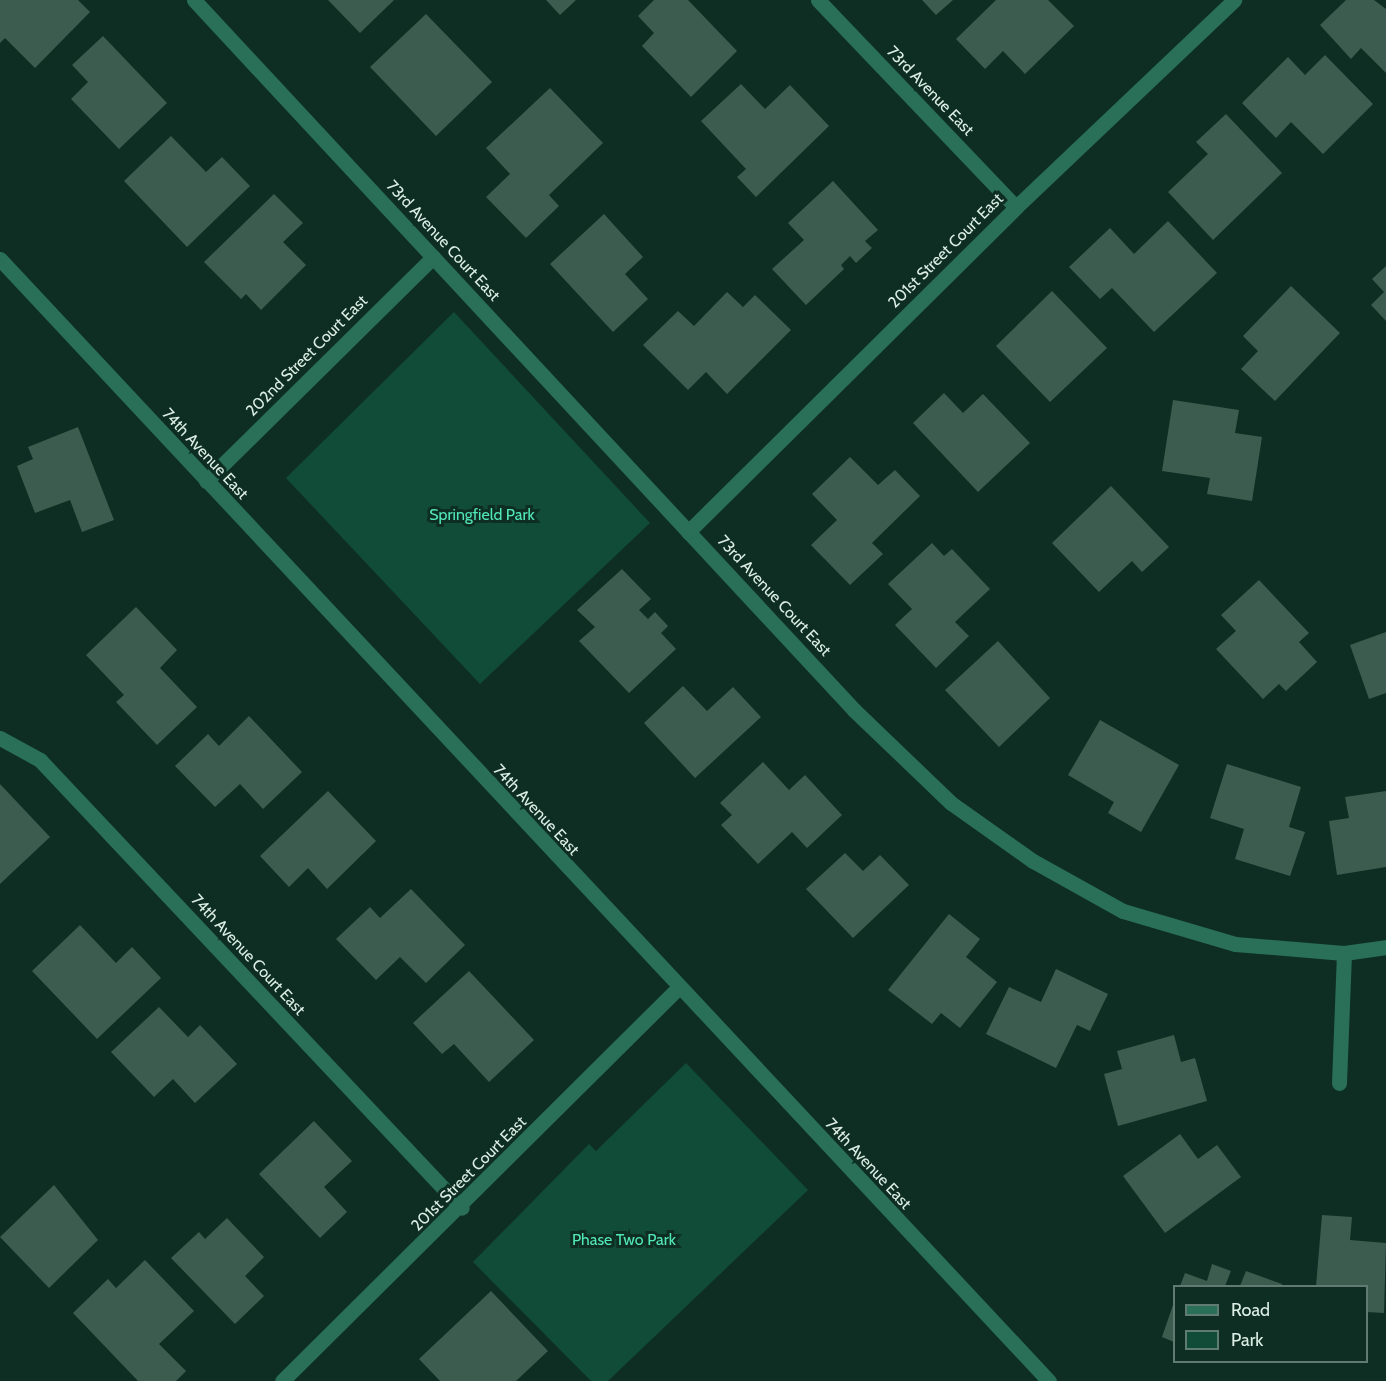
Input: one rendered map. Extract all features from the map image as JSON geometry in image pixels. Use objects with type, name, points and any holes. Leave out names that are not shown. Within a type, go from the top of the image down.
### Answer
[{"type":"street","name":"73rd Avenue Court East","points":[[194,0],[688,532],[951,804],[1033,861],[1123,911],[1235,944],[1344,953],[1386,947]]},
{"type":"street","name":"73rd Avenue East","points":[[818,0],[1016,207]]},
{"type":"street","name":"201st Street Court East","points":[[688,532],[1016,207],[1234,0]]},
{"type":"street","name":"202nd Street Court East","points":[[206,482],[433,257]]},
{"type":"street","name":"74th Avenue East","points":[[0,259],[678,988],[1048,1381]]},
{"type":"street","name":"74th Avenue Court East","points":[[0,738],[13,740],[40,760],[462,1208]]},
{"type":"street","points":[[1339,1083],[1344,953]]},
{"type":"street","name":"201st Street Court East","points":[[282,1381],[462,1208],[678,988]]},
{"type":"green space","name":"Springfield Park","points":[[454,312],[650,523],[480,684],[286,478]]},
{"type":"green space","name":"Phase Two Park","points":[[686,1063],[808,1190],[608,1381],[591,1381],[473,1262],[589,1144],[596,1151]]},
{"type":"building","points":[[0,0],[78,0],[90,12],[35,68],[5,38],[0,43]]},
{"type":"building","points":[[328,0],[394,0],[360,33]]},
{"type":"building","points":[[546,0],[576,0],[560,15]]},
{"type":"building","points":[[654,0],[688,0],[737,51],[691,97],[642,46],[654,33],[638,16]]},
{"type":"building","points":[[922,0],[953,0],[936,15]]},
{"type":"building","points":[[996,0],[1048,0],[1074,26],[1025,74],[1003,51],[985,69],[956,39]]},
{"type":"building","points":[[1346,0],[1374,0],[1386,9],[1386,73],[1361,48],[1351,59],[1320,25]]},
{"type":"building","points":[[426,14],[492,82],[436,136],[370,67]]},
{"type":"building","points":[[103,36],[167,103],[119,149],[71,99],[88,82],[72,65]]},
{"type":"building","points":[[1325,55],[1373,104],[1323,154],[1291,122],[1276,138],[1242,103],[1288,57],[1305,75]]},
{"type":"building","points":[[741,84],[765,109],[790,85],[829,126],[756,197],[737,177],[746,169],[701,121]]},
{"type":"building","points":[[550,88],[603,143],[549,195],[559,206],[526,238],[486,197],[510,174],[486,148]]},
{"type":"building","points":[[1226,114],[1282,173],[1213,240],[1168,192],[1208,154],[1196,142]]},
{"type":"building","points":[[171,136],[206,172],[222,157],[250,186],[187,247],[124,181]]},
{"type":"building","points":[[833,181],[878,230],[865,241],[872,248],[856,263],[850,256],[841,265],[844,269],[806,305],[772,269],[804,240],[788,223]]},
{"type":"building","points":[[274,194],[303,223],[283,242],[306,265],[261,310],[246,294],[241,299],[204,262]]},
{"type":"building","points":[[604,214],[643,257],[625,274],[648,299],[613,332],[550,264]]},
{"type":"building","points":[[1168,221],[1217,273],[1154,332],[1112,288],[1100,299],[1069,267],[1110,228],[1134,254]]},
{"type":"building","points":[[1386,266],[1386,321],[1371,305],[1384,292],[1372,279]]},
{"type":"building","points":[[1291,286],[1340,333],[1275,401],[1241,369],[1258,351],[1243,336]]},
{"type":"building","points":[[1052,291],[1107,348],[1050,402],[996,346]]},
{"type":"building","points":[[727,292],[743,307],[755,295],[791,330],[727,394],[706,372],[688,390],[643,345],[678,311],[694,326]]},
{"type":"building","points":[[944,393],[963,413],[983,394],[1030,443],[978,492],[913,423]]},
{"type":"building","points":[[1173,400],[1239,410],[1235,433],[1262,437],[1252,501],[1207,494],[1210,478],[1162,471]]},
{"type":"building","points":[[78,427],[114,520],[82,532],[70,500],[35,513],[17,466],[33,459],[28,447]]},
{"type":"building","points":[[850,457],[878,485],[895,470],[920,496],[872,543],[883,554],[850,585],[811,545],[837,520],[812,494]]},
{"type":"building","points":[[1111,486],[1169,547],[1142,572],[1132,561],[1099,592],[1052,543]]},
{"type":"building","points":[[932,543],[944,556],[952,549],[990,589],[955,622],[969,636],[936,668],[895,625],[912,609],[888,584]]},
{"type":"building","points":[[622,569],[651,599],[639,610],[648,619],[655,612],[668,626],[661,633],[676,649],[629,693],[579,641],[595,627],[577,610]]},
{"type":"building","points":[[1259,580],[1309,633],[1299,642],[1317,662],[1286,691],[1279,684],[1263,699],[1216,649],[1236,631],[1221,615]]},
{"type":"building","points":[[136,607],[177,650],[160,668],[197,707],[157,745],[116,702],[124,695],[86,655]]},
{"type":"building","points":[[1386,632],[1386,693],[1369,699],[1350,645]]},
{"type":"building","points":[[998,641],[1050,698],[999,747],[945,690]]},
{"type":"building","points":[[683,686],[707,711],[733,687],[761,717],[695,778],[644,723]]},
{"type":"building","points":[[249,716],[302,772],[263,809],[240,784],[215,807],[175,766],[208,734],[219,746]]},
{"type":"building","points":[[1100,720],[1179,765],[1141,832],[1108,813],[1114,802],[1068,775]]},
{"type":"building","points":[[763,762],[789,790],[805,775],[842,815],[807,848],[792,832],[758,864],[721,825],[732,815],[720,803]]},
{"type":"building","points":[[1227,764],[1301,787],[1289,827],[1305,832],[1290,876],[1235,859],[1244,829],[1210,818]]},
{"type":"building","points":[[0,784],[50,837],[0,884]]},
{"type":"building","points":[[328,791],[376,841],[327,889],[308,868],[289,887],[260,856]]},
{"type":"building","points":[[1386,791],[1386,867],[1337,875],[1329,821],[1349,818],[1345,797]]},
{"type":"building","points":[[845,853],[863,871],[880,855],[909,885],[853,938],[806,889]]},
{"type":"building","points":[[411,889],[465,945],[426,983],[400,957],[376,980],[336,939],[370,907],[380,918]]},
{"type":"building","points":[[949,914],[980,939],[966,957],[997,982],[960,1028],[941,1013],[932,1024],[888,990]]},
{"type":"building","points":[[80,925],[116,963],[132,947],[161,978],[97,1039],[32,971]]},
{"type":"building","points":[[1056,969],[1108,994],[1090,1031],[1077,1025],[1056,1068],[986,1034],[1009,987],[1041,1002]]},
{"type":"building","points":[[469,971],[534,1040],[489,1082],[454,1044],[442,1054],[413,1023]]},
{"type":"building","points":[[159,1007],[188,1037],[200,1025],[237,1064],[195,1103],[173,1079],[154,1097],[111,1052]]},
{"type":"building","points":[[1174,1035],[1181,1062],[1195,1058],[1207,1101],[1118,1126],[1104,1074],[1122,1069],[1117,1051]]},
{"type":"building","points":[[314,1121],[352,1161],[324,1187],[347,1212],[320,1238],[259,1174]]},
{"type":"building","points":[[1180,1134],[1198,1159],[1217,1145],[1241,1177],[1165,1233],[1123,1176]]},
{"type":"building","points":[[54,1185],[98,1240],[49,1288],[0,1237]]},
{"type":"building","points":[[1322,1215],[1352,1217],[1350,1240],[1386,1243],[1384,1313],[1368,1312],[1368,1285],[1316,1285]]},
{"type":"building","points":[[227,1218],[264,1257],[245,1276],[264,1296],[235,1324],[171,1258],[199,1232],[205,1239]]},
{"type":"building","points":[[145,1260],[194,1311],[159,1344],[186,1371],[176,1381],[138,1381],[73,1313],[108,1279],[116,1288]]},
{"type":"building","points":[[1212,1264],[1231,1271],[1225,1285],[1180,1285],[1185,1273],[1207,1281]]},
{"type":"building","points":[[1246,1271],[1282,1284],[1282,1285],[1240,1285]]},
{"type":"building","points":[[491,1291],[548,1351],[516,1381],[440,1381],[419,1359]]},
{"type":"building","points":[[1173,1305],[1173,1342],[1162,1337]]}]
